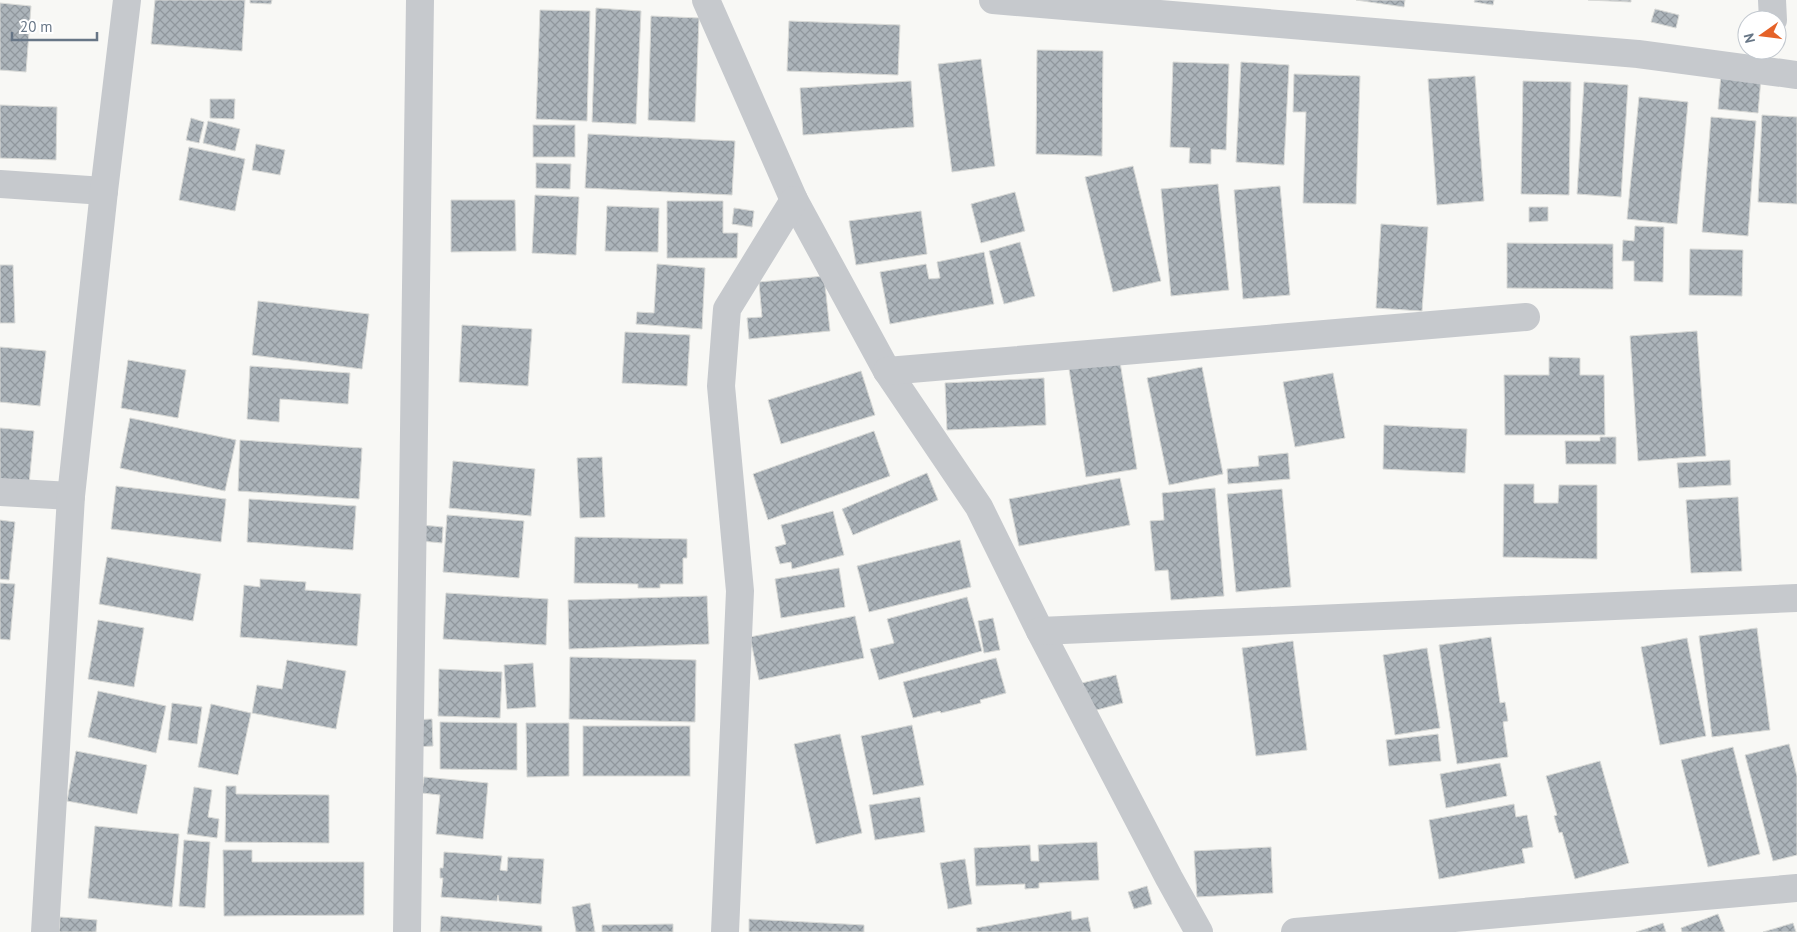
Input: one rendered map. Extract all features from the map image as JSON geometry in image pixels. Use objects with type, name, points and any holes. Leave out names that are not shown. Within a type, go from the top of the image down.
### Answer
[{"type":"street","points":[[45,932],[71,496],[104,191],[128,0]]},
{"type":"street","points":[[407,932],[420,0]]},
{"type":"street","points":[[706,0],[794,200],[887,371],[979,507],[1040,631],[1199,932]]},
{"type":"street","points":[[993,0],[1781,66]]},
{"type":"street","points":[[0,184],[104,191]]},
{"type":"street","points":[[725,932],[740,591],[721,386],[727,309],[794,200]]},
{"type":"street","points":[[887,371],[1526,317]]},
{"type":"street","points":[[0,492],[71,496]]},
{"type":"street","points":[[1040,631],[1797,598]]},
{"type":"street","points":[[1294,932],[1797,888]]},
{"type":"building","points":[[155,0],[245,0],[242,51],[151,44]]},
{"type":"building","points":[[250,0],[272,0],[271,4],[250,3]]},
{"type":"building","points":[[1356,0],[1405,0],[1404,7]]},
{"type":"building","points":[[1475,0],[1494,0],[1493,5],[1474,2]]},
{"type":"building","points":[[1588,0],[1631,0],[1631,2]]},
{"type":"building","points":[[0,3],[31,6],[26,72],[0,70]]},
{"type":"building","points":[[596,8],[641,11],[636,124],[592,122]]},
{"type":"building","points":[[1655,9],[1679,15],[1676,28],[1651,22]]},
{"type":"building","points":[[540,10],[590,11],[587,121],[536,119]]},
{"type":"building","points":[[651,16],[699,18],[695,122],[648,120]]},
{"type":"building","points":[[789,21],[900,25],[898,75],[787,71]]},
{"type":"building","points":[[1037,50],[1103,51],[1102,156],[1036,154]]},
{"type":"building","points":[[981,59],[995,166],[952,172],[938,64]]},
{"type":"building","points":[[1173,62],[1229,64],[1226,150],[1211,149],[1211,164],[1189,163],[1190,148],[1170,147]]},
{"type":"building","points":[[1241,62],[1289,65],[1284,165],[1236,162]]},
{"type":"building","points":[[1294,74],[1360,76],[1356,204],[1303,203],[1306,112],[1293,112]]},
{"type":"building","points":[[1721,74],[1761,78],[1758,113],[1718,109]]},
{"type":"building","points":[[1475,76],[1484,201],[1437,205],[1428,79]]},
{"type":"building","points":[[911,81],[914,127],[803,135],[800,88]]},
{"type":"building","points":[[1523,81],[1571,82],[1569,195],[1521,194]]},
{"type":"building","points":[[1584,82],[1628,85],[1621,197],[1577,194]]},
{"type":"building","points":[[1639,97],[1688,102],[1677,224],[1627,219]]},
{"type":"building","points":[[210,99],[235,99],[234,119],[210,118]]},
{"type":"building","points":[[0,105],[57,107],[56,160],[0,158]]},
{"type":"building","points":[[1762,115],[1797,117],[1797,204],[1758,202]]},
{"type":"building","points":[[1711,117],[1756,121],[1748,236],[1702,232]]},
{"type":"building","points":[[191,118],[204,122],[199,143],[186,140]]},
{"type":"building","points":[[208,121],[240,129],[235,151],[203,143]]},
{"type":"building","points":[[533,125],[575,125],[575,157],[533,157]]},
{"type":"building","points":[[588,134],[735,141],[732,195],[585,188]]},
{"type":"building","points":[[256,144],[285,150],[280,175],[252,170]]},
{"type":"building","points":[[189,147],[245,159],[235,211],[179,200]]},
{"type":"building","points":[[536,163],[571,164],[570,189],[536,188]]},
{"type":"building","points":[[1133,166],[1161,281],[1113,292],[1085,177]]},
{"type":"building","points":[[1218,184],[1229,290],[1171,296],[1161,189]]},
{"type":"building","points":[[1280,186],[1290,295],[1243,299],[1234,190]]},
{"type":"building","points":[[1015,192],[1025,231],[981,243],[971,204]]},
{"type":"building","points":[[535,195],[579,197],[576,255],[532,253]]},
{"type":"building","points":[[451,200],[515,200],[516,251],[451,252]]},
{"type":"building","points":[[667,201],[723,201],[723,233],[738,233],[737,258],[667,258]]},
{"type":"building","points":[[607,206],[659,208],[658,252],[605,251]]},
{"type":"building","points":[[1529,207],[1548,207],[1548,221],[1529,222]]},
{"type":"building","points":[[734,208],[754,211],[752,227],[732,224]]},
{"type":"building","points":[[921,211],[927,254],[856,265],[849,221]]},
{"type":"building","points":[[1381,224],[1428,227],[1422,311],[1376,308]]},
{"type":"building","points":[[1635,226],[1664,227],[1663,282],[1634,281],[1634,261],[1622,261],[1623,240],[1634,241]]},
{"type":"building","points":[[1020,242],[1035,296],[1004,304],[989,251]]},
{"type":"building","points":[[1507,243],[1613,244],[1613,289],[1507,288]]},
{"type":"building","points":[[1690,249],[1743,250],[1742,296],[1689,295]]},
{"type":"building","points":[[984,252],[994,304],[890,324],[880,272],[926,264],[929,279],[940,278],[937,262]]},
{"type":"building","points":[[657,264],[705,268],[702,329],[636,324],[637,312],[654,313]]},
{"type":"building","points":[[0,265],[13,265],[15,323],[0,323]]},
{"type":"building","points":[[824,276],[830,331],[749,339],[747,318],[762,317],[759,282]]},
{"type":"building","points":[[258,301],[369,314],[362,369],[252,355]]},
{"type":"building","points":[[462,325],[532,329],[528,386],[459,382]]},
{"type":"building","points":[[1697,331],[1706,456],[1638,461],[1630,336]]},
{"type":"building","points":[[625,332],[690,335],[687,386],[622,383]]},
{"type":"building","points":[[0,347],[46,351],[40,406],[0,402]]},
{"type":"building","points":[[1549,357],[1580,358],[1580,375],[1604,375],[1605,435],[1505,435],[1504,375],[1549,375]]},
{"type":"building","points":[[128,360],[186,370],[178,418],[121,408]]},
{"type":"building","points":[[1120,362],[1137,469],[1086,477],[1069,369]]},
{"type":"building","points":[[250,366],[350,373],[348,404],[280,399],[279,422],[247,419]]},
{"type":"building","points":[[1202,367],[1223,474],[1169,485],[1147,378]]},
{"type":"building","points":[[861,371],[875,415],[781,444],[768,400]]},
{"type":"building","points":[[1333,373],[1345,438],[1295,447],[1283,382]]},
{"type":"building","points":[[1044,378],[1046,425],[947,430],[945,383]]},
{"type":"building","points":[[130,418],[236,440],[225,491],[120,468]]},
{"type":"building","points":[[1384,425],[1467,429],[1465,473],[1383,469]]},
{"type":"building","points":[[0,428],[34,431],[29,484],[0,481]]},
{"type":"building","points":[[874,431],[890,476],[768,520],[753,474]]},
{"type":"building","points":[[1600,437],[1616,437],[1616,464],[1566,464],[1565,441],[1600,441]]},
{"type":"building","points":[[240,440],[362,448],[359,499],[238,491]]},
{"type":"building","points":[[1288,453],[1290,479],[1228,484],[1227,469],[1259,466],[1258,456]]},
{"type":"building","points":[[602,457],[605,517],[580,518],[577,458]]},
{"type":"building","points":[[1730,460],[1731,485],[1679,488],[1677,463]]},
{"type":"building","points":[[453,461],[535,469],[531,516],[449,508]]},
{"type":"building","points":[[927,473],[938,500],[853,535],[842,509]]},
{"type":"building","points":[[1120,478],[1130,525],[1019,546],[1009,499]]},
{"type":"building","points":[[1504,484],[1534,484],[1534,503],[1558,503],[1559,485],[1597,485],[1597,559],[1503,557]]},
{"type":"building","points":[[116,486],[226,499],[221,542],[111,529]]},
{"type":"building","points":[[1215,488],[1224,596],[1171,600],[1168,570],[1155,571],[1150,521],[1164,520],[1162,493]]},
{"type":"building","points":[[1282,489],[1291,587],[1236,592],[1227,494]]},
{"type":"building","points":[[1738,497],[1742,571],[1691,573],[1686,500]]},
{"type":"building","points":[[249,499],[356,506],[353,550],[247,542]]},
{"type":"building","points":[[833,511],[844,555],[792,569],[791,562],[780,564],[775,547],[786,544],[781,525]]},
{"type":"building","points":[[447,515],[524,521],[519,578],[443,572]]},
{"type":"building","points":[[0,520],[15,522],[9,580],[0,579]]},
{"type":"building","points":[[422,525],[443,527],[442,543],[421,541]]},
{"type":"building","points":[[575,537],[687,539],[687,558],[683,558],[683,584],[660,584],[660,588],[638,588],[638,584],[574,583]]},
{"type":"building","points":[[960,540],[971,587],[869,612],[857,566]]},
{"type":"building","points":[[107,557],[201,574],[193,621],[99,604]]},
{"type":"building","points":[[839,568],[845,607],[781,618],[775,579]]},
{"type":"building","points":[[260,579],[306,582],[305,590],[361,594],[357,646],[240,637],[244,585],[260,587]]},
{"type":"building","points":[[0,583],[15,584],[10,640],[0,639]]},
{"type":"building","points":[[446,593],[548,599],[546,645],[443,639]]},
{"type":"building","points":[[707,596],[709,644],[569,649],[568,600]]},
{"type":"building","points":[[967,597],[982,651],[879,680],[870,649],[894,643],[887,619]]},
{"type":"building","points":[[855,616],[864,658],[759,680],[750,637]]},
{"type":"building","points":[[993,618],[1000,650],[984,653],[978,621]]},
{"type":"building","points":[[98,620],[144,628],[134,687],[88,679]]},
{"type":"building","points":[[1757,628],[1770,730],[1712,737],[1699,636]]},
{"type":"building","points":[[1491,637],[1500,703],[1505,702],[1508,721],[1503,722],[1508,757],[1457,764],[1439,645]]},
{"type":"building","points":[[1687,638],[1706,736],[1660,745],[1641,647]]},
{"type":"building","points":[[1293,641],[1307,750],[1256,756],[1242,648]]},
{"type":"building","points":[[1427,648],[1440,728],[1395,735],[1383,655]]},
{"type":"building","points":[[570,657],[696,660],[695,722],[569,719]]},
{"type":"building","points":[[996,658],[1006,693],[980,700],[981,703],[913,718],[903,682]]},
{"type":"building","points":[[287,660],[346,671],[336,729],[252,713],[257,685],[282,689]]},
{"type":"building","points":[[533,663],[536,707],[507,709],[504,665]]},
{"type":"building","points":[[439,669],[502,672],[500,718],[438,716]]},
{"type":"building","points":[[1116,675],[1123,703],[1089,712],[1082,683]]},
{"type":"building","points":[[98,691],[166,706],[156,753],[88,737]]},
{"type":"building","points":[[172,703],[202,707],[197,744],[168,740]]},
{"type":"building","points":[[211,704],[251,713],[238,775],[198,767]]},
{"type":"building","points":[[432,719],[433,746],[414,747],[412,720]]},
{"type":"building","points":[[440,722],[517,723],[517,770],[440,769]]},
{"type":"building","points":[[526,723],[569,723],[569,776],[527,777]]},
{"type":"building","points":[[912,725],[924,785],[873,795],[861,736]]},
{"type":"building","points":[[583,726],[690,726],[690,776],[583,776]]},
{"type":"building","points":[[840,734],[862,833],[816,844],[794,744]]},
{"type":"building","points":[[1438,734],[1441,761],[1389,766],[1386,740]]},
{"type":"building","points":[[1789,744],[1797,776],[1797,855],[1773,861],[1745,755]]},
{"type":"building","points":[[1733,747],[1760,854],[1708,867],[1681,760]]},
{"type":"building","points":[[76,751],[147,765],[137,814],[67,801]]},
{"type":"building","points":[[1600,761],[1629,863],[1575,879],[1562,832],[1559,833],[1554,816],[1557,815],[1546,776]]},
{"type":"building","points":[[1500,763],[1507,796],[1446,808],[1440,774]]},
{"type":"building","points":[[424,777],[488,783],[483,839],[436,834],[440,795],[422,793]]},
{"type":"building","points":[[226,786],[236,786],[236,794],[329,795],[329,843],[225,842]]},
{"type":"building","points":[[194,787],[212,790],[208,817],[219,819],[217,838],[187,834]]},
{"type":"building","points":[[920,797],[925,832],[875,840],[869,805]]},
{"type":"building","points":[[1514,804],[1516,817],[1527,815],[1533,847],[1522,849],[1525,863],[1439,879],[1429,820]]},
{"type":"building","points":[[95,826],[179,834],[172,907],[88,898]]},
{"type":"building","points":[[184,840],[210,842],[205,908],[179,906]]},
{"type":"building","points":[[1097,842],[1099,880],[1039,883],[1039,888],[1025,889],[1025,884],[976,886],[974,848],[1030,845],[1031,861],[1039,861],[1038,845]]},
{"type":"building","points":[[1271,847],[1273,893],[1197,897],[1194,851]]},
{"type":"building","points":[[223,850],[252,850],[252,862],[364,862],[364,915],[224,916]]},
{"type":"building","points":[[444,852],[502,856],[500,870],[507,871],[508,857],[544,859],[541,904],[499,901],[498,895],[497,901],[441,897],[443,878],[440,878],[440,868],[443,868]]},
{"type":"building","points":[[965,859],[972,904],[948,909],[940,863]]},
{"type":"building","points":[[1147,886],[1152,904],[1134,909],[1128,892]]},
{"type":"building","points":[[590,903],[595,932],[576,932],[572,907]]},
{"type":"building","points":[[1071,911],[1072,920],[1088,917],[1091,932],[977,932],[976,928]]},
{"type":"building","points":[[1718,914],[1725,932],[1682,932],[1681,928]]},
{"type":"building","points":[[441,916],[542,926],[542,932],[440,932]]},
{"type":"building","points":[[60,917],[97,920],[96,932],[59,932]]},
{"type":"building","points":[[749,919],[864,925],[864,932],[749,932]]},
{"type":"building","points":[[1663,923],[1666,932],[1636,932]]},
{"type":"building","points":[[1793,923],[1796,932],[1763,932]]},
{"type":"building","points":[[673,924],[673,932],[602,932],[602,925]]}]
